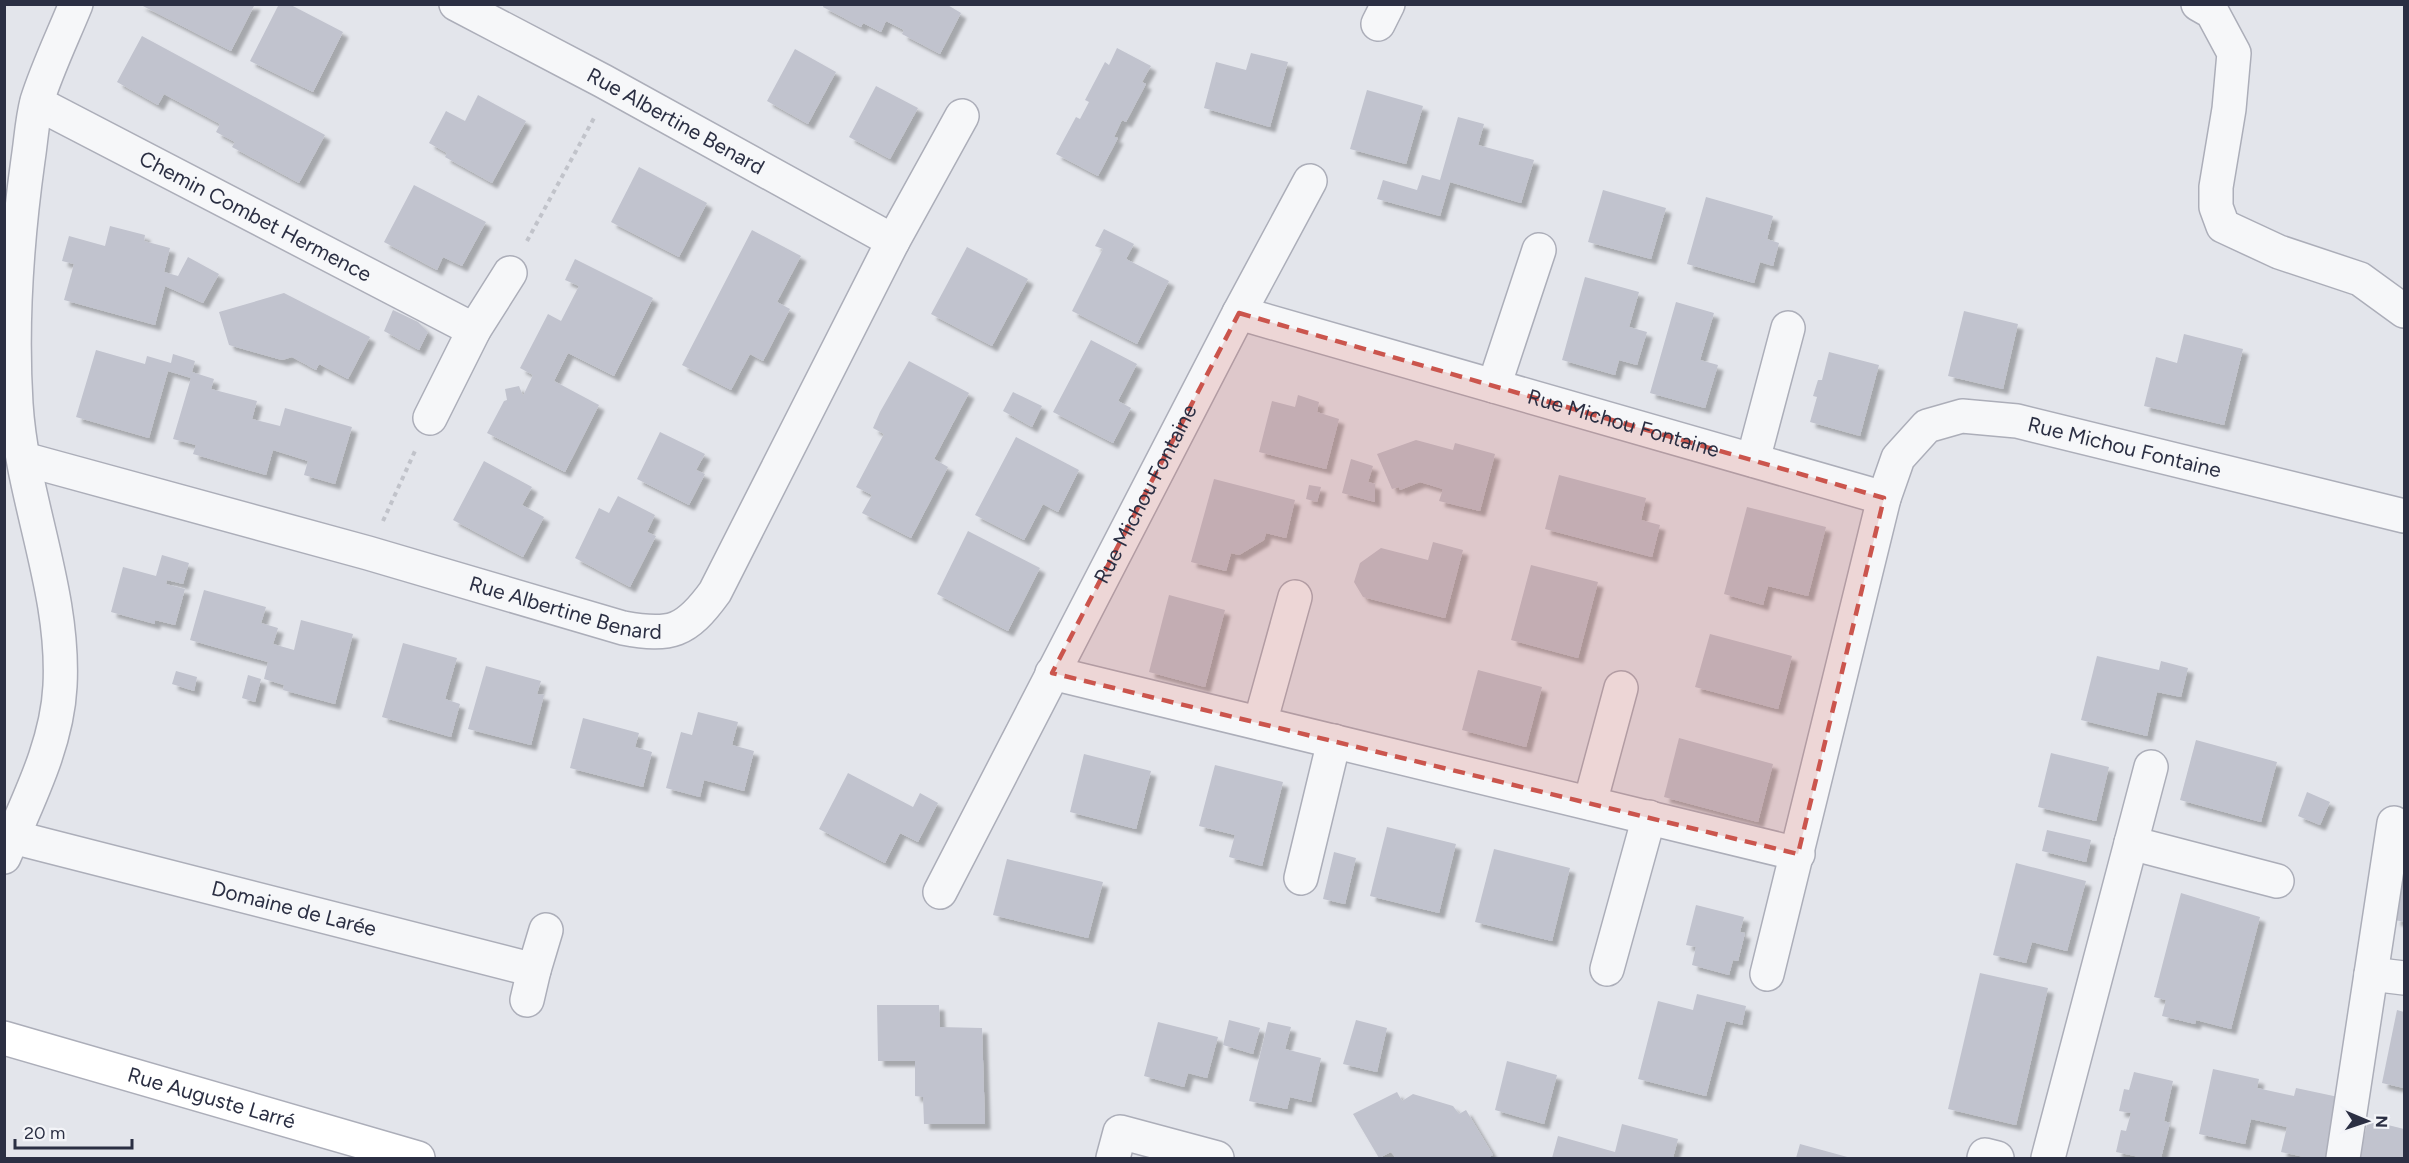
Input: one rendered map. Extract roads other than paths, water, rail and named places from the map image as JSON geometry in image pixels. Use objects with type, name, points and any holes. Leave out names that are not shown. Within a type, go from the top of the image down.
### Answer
[{"type":"street","points":[[9,847],[43,764],[54,726],[60,688],[61,649],[56,611],[24,459],[16,406],[15,351],[21,213],[37,103],[76,4]]},
{"type":"street","name":"Rue Albertine Benard","points":[[456,4],[893,242]]},
{"type":"street","points":[[2198,4],[2212,12],[2234,53],[2229,109],[2216,187],[2216,207],[2223,226],[2279,252],[2360,279],[2404,311]]},
{"type":"street","name":"Chemin Combet Hermence","points":[[37,103],[474,330]]},
{"type":"street","name":"Rue Albertine Benard","points":[[24,459],[368,553],[623,628],[649,633],[675,630],[698,616],[715,592],[893,242],[962,116]]},
{"type":"street","name":"Rue Michou Fontaine","points":[[940,891],[1239,313],[1310,181]]},
{"type":"street","points":[[1494,386],[1539,250]]},
{"type":"street","points":[[430,418],[474,330],[510,273]]},
{"type":"street","name":"Rue Michou Fontaine","points":[[1239,313],[1884,498]]},
{"type":"street","points":[[1753,460],[1788,328]]},
{"type":"street","name":"Rue Michou Fontaine","points":[[1767,974],[1884,498],[1898,458],[1926,426],[1962,416],[2017,421],[2404,516]]},
{"type":"street","points":[[1260,723],[1295,597]]},
{"type":"street","points":[[1052,673],[1798,854]]},
{"type":"street","points":[[1590,803],[1621,688]]},
{"type":"street","points":[[1301,878],[1334,741]]},
{"type":"street","points":[[2048,1158],[2151,767]]},
{"type":"street","points":[[1608,969],[1649,817]]},
{"type":"street","points":[[2343,1158],[2394,823]]},
{"type":"street","points":[[2131,843],[2277,881]]},
{"type":"street","name":"Domaine de Larée","points":[[9,847],[531,985],[546,930]]},
{"type":"street","points":[[2371,974],[2404,978]]},
{"type":"street","name":"Rue Auguste Larré","points":[[4,1038],[418,1158]]},
{"type":"street","points":[[1113,1158],[1120,1132],[1217,1158]]},
{"type":"street","points":[[1984,1158],[1985,1155],[1997,1158]]}]
